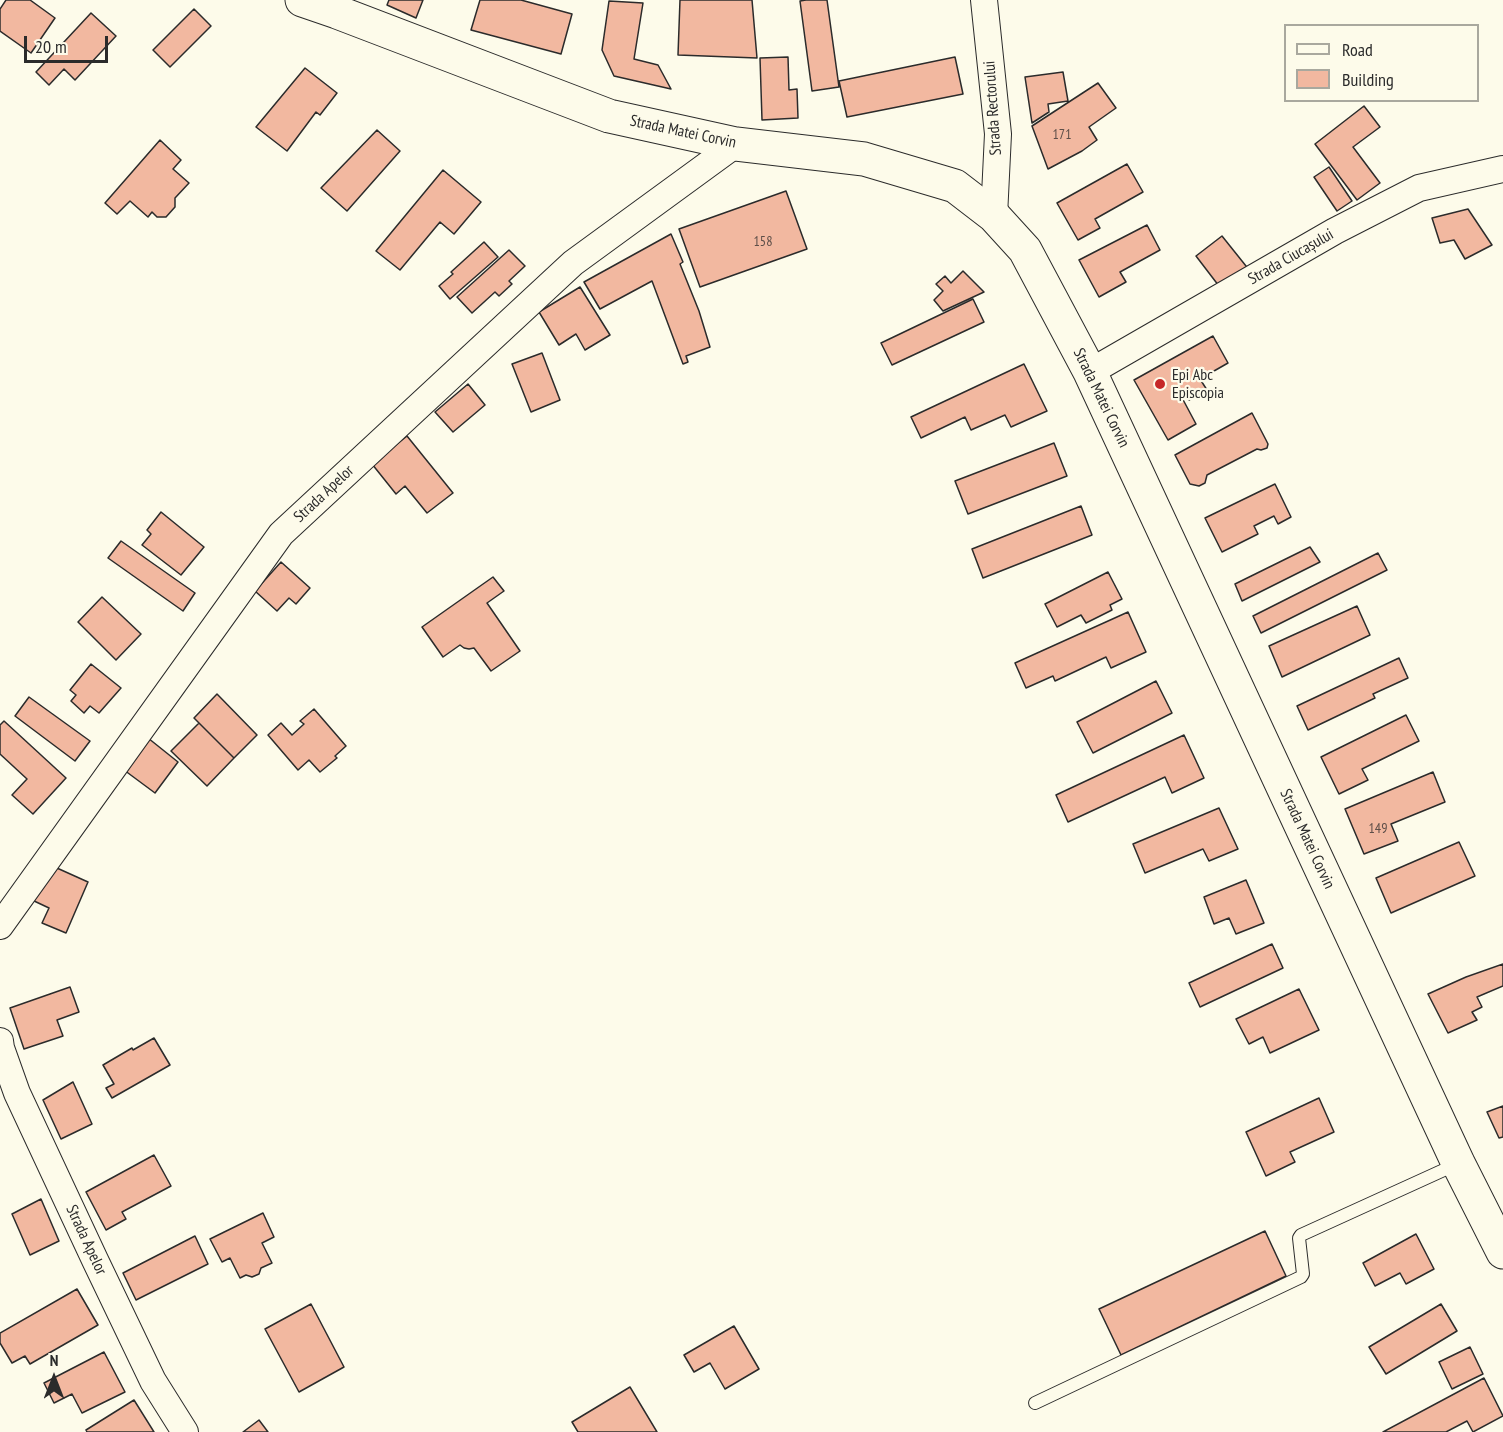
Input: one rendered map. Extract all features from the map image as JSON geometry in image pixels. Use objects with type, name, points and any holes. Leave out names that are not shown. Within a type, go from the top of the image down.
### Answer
[{"type":"main road","name":"Strada Matei Corvin","points":[[302,0],[609,116],[736,144],[864,159],[955,186],[994,216],[1025,250],[1090,372],[1458,1163],[1503,1252]]},
{"type":"street","name":"Strada Rectorului","points":[[984,0],[998,134],[994,216]]},
{"type":"street","name":"Strada Apelor","points":[[0,926],[281,534],[573,263],[736,144]]},
{"type":"street","name":"Strada Ciucașului","points":[[1090,372],[1335,231],[1419,188],[1503,169]]},
{"type":"street","name":"Strada Apelor","points":[[0,1041],[17,1093],[95,1260],[153,1381],[185,1432]]},
{"type":"lane","points":[[1035,1402],[1301,1277],[1303,1274],[1299,1238],[1301,1235],[1458,1163]]},
{"type":"building","points":[[6,0],[30,0],[55,18],[31,53],[0,31],[0,9]]},
{"type":"building","points":[[389,0],[423,0],[416,18],[387,5]]},
{"type":"building","points":[[480,0],[521,0],[572,14],[561,54],[471,30]]},
{"type":"building","points":[[680,0],[752,0],[757,58],[678,55]]},
{"type":"building","points":[[827,0],[839,87],[812,91],[800,1]]},
{"type":"building","points":[[609,1],[643,3],[634,59],[658,65],[671,89],[614,76],[602,50]]},
{"type":"building","points":[[194,9],[211,26],[170,67],[153,50]]},
{"type":"building","points":[[91,13],[116,36],[75,80],[64,69],[49,85],[36,72]]},
{"type":"building","points":[[788,57],[789,90],[797,89],[798,118],[762,120],[760,58]]},
{"type":"building","points":[[955,57],[963,94],[847,117],[839,81]]},
{"type":"building","points":[[305,68],[337,93],[320,115],[316,112],[287,151],[256,127]]},
{"type":"building","points":[[1063,72],[1068,101],[1048,104],[1049,112],[1032,123],[1025,77]]},
{"type":"building","points":[[1098,83],[1116,108],[1089,127],[1097,140],[1082,151],[1048,169],[1032,126]]},
{"type":"building","points":[[1364,106],[1380,127],[1353,147],[1380,183],[1357,200],[1315,144]]},
{"type":"building","points":[[377,130],[400,151],[347,211],[321,188]]},
{"type":"building","points":[[160,140],[181,160],[173,169],[189,183],[175,198],[175,207],[166,217],[157,217],[152,212],[148,217],[130,201],[117,214],[105,203]]},
{"type":"building","points":[[1127,164],[1143,192],[1095,219],[1100,228],[1078,240],[1057,203]]},
{"type":"building","points":[[1329,167],[1352,201],[1337,211],[1314,177]]},
{"type":"building","points":[[443,170],[481,202],[454,234],[440,222],[400,270],[376,251]]},
{"type":"building","points":[[786,191],[807,249],[700,287],[679,229]]},
{"type":"building","points":[[1468,209],[1492,245],[1465,259],[1454,240],[1440,243],[1432,218]]},
{"type":"building","points":[[1147,225],[1160,250],[1120,272],[1126,282],[1099,297],[1079,260]]},
{"type":"building","points":[[671,234],[683,262],[680,264],[699,311],[710,347],[686,356],[688,362],[683,364],[652,281],[600,309],[584,282]]},
{"type":"building","points":[[1222,236],[1250,271],[1222,290],[1196,256]]},
{"type":"building","points":[[484,242],[498,257],[450,299],[439,286]]},
{"type":"building","points":[[509,250],[525,266],[509,281],[512,284],[499,296],[495,292],[472,313],[457,297]]},
{"type":"building","points":[[963,271],[984,292],[943,311],[934,300],[943,291],[936,284],[945,276],[951,283]]},
{"type":"building","points":[[580,287],[610,335],[585,350],[576,334],[559,345],[539,312]]},
{"type":"building","points":[[973,299],[984,322],[892,365],[881,343]]},
{"type":"building","points":[[1213,336],[1228,363],[1200,379],[1207,390],[1189,400],[1185,391],[1180,394],[1196,424],[1168,440],[1134,380]]},
{"type":"building","points":[[542,353],[560,400],[531,412],[512,364]]},
{"type":"building","points":[[1024,364],[1047,411],[1011,427],[1005,415],[971,430],[965,417],[921,438],[911,417]]},
{"type":"building","points":[[468,384],[485,405],[453,432],[435,412]]},
{"type":"building","points":[[1252,413],[1268,444],[1267,448],[1257,449],[1207,475],[1205,483],[1199,486],[1190,484],[1175,455]]},
{"type":"building","points":[[407,436],[453,493],[427,513],[405,486],[396,494],[372,464]]},
{"type":"building","points":[[1054,443],[1067,476],[968,514],[955,481]]},
{"type":"building","points":[[1275,484],[1291,517],[1278,524],[1274,516],[1254,526],[1258,534],[1222,552],[1205,518]]},
{"type":"building","points":[[1081,506],[1092,535],[983,578],[972,549]]},
{"type":"building","points":[[161,512],[204,547],[181,575],[142,545],[151,534],[147,530]]},
{"type":"building","points":[[121,541],[195,593],[183,611],[108,558]]},
{"type":"building","points":[[1310,547],[1320,562],[1242,601],[1235,584]]},
{"type":"building","points":[[1378,553],[1387,570],[1261,633],[1253,616]]},
{"type":"building","points":[[281,562],[310,588],[296,604],[289,598],[277,611],[255,591]]},
{"type":"building","points":[[1108,572],[1122,599],[1110,605],[1112,610],[1086,623],[1081,615],[1057,627],[1045,604]]},
{"type":"building","points":[[493,577],[504,591],[487,603],[520,651],[491,671],[474,648],[464,648],[460,645],[443,657],[422,627]]},
{"type":"building","points":[[102,597],[141,634],[116,660],[78,622]]},
{"type":"building","points":[[1357,606],[1370,635],[1282,677],[1269,646]]},
{"type":"building","points":[[1128,612],[1146,652],[1111,668],[1106,657],[1055,681],[1053,676],[1026,688],[1015,663]]},
{"type":"building","points":[[1399,658],[1408,678],[1373,694],[1375,698],[1308,730],[1297,706]]},
{"type":"building","points":[[91,664],[121,688],[99,713],[90,706],[84,713],[71,701],[76,695],[70,690]]},
{"type":"building","points":[[1156,681],[1172,713],[1093,753],[1077,722]]},
{"type":"building","points":[[217,694],[257,735],[234,758],[194,718]]},
{"type":"building","points":[[29,697],[90,741],[75,761],[15,716]]},
{"type":"building","points":[[314,709],[346,746],[335,756],[337,758],[320,772],[309,760],[298,770],[268,735],[281,723],[292,735],[304,724],[300,721]]},
{"type":"building","points":[[1406,715],[1419,741],[1362,769],[1368,780],[1339,794],[1321,757]]},
{"type":"building","points":[[4,721],[66,778],[33,814],[12,795],[27,779],[0,754],[0,725]]},
{"type":"building","points":[[199,723],[234,758],[207,786],[171,751]]},
{"type":"building","points":[[1184,735],[1204,778],[1172,793],[1165,777],[1068,822],[1056,795]]},
{"type":"building","points":[[148,738],[178,762],[155,793],[124,770]]},
{"type":"building","points":[[1433,772],[1445,802],[1391,824],[1398,841],[1364,854],[1345,809]]},
{"type":"building","points":[[1219,808],[1238,849],[1209,861],[1203,849],[1145,873],[1133,844]]},
{"type":"building","points":[[1459,842],[1475,876],[1391,913],[1376,878]]},
{"type":"building","points":[[48,864],[88,882],[66,933],[42,923],[49,908],[32,900]]},
{"type":"building","points":[[1246,880],[1264,923],[1236,934],[1229,918],[1214,924],[1204,897]]},
{"type":"building","points":[[1272,944],[1283,968],[1200,1007],[1189,983]]},
{"type":"building","points":[[1503,964],[1503,986],[1477,997],[1482,1007],[1472,1012],[1477,1020],[1448,1033],[1428,994]]},
{"type":"building","points":[[70,987],[79,1012],[57,1020],[63,1036],[24,1049],[10,1008]]},
{"type":"building","points":[[1299,989],[1319,1030],[1270,1053],[1263,1037],[1249,1044],[1236,1019]]},
{"type":"building","points":[[154,1038],[170,1065],[112,1098],[106,1088],[114,1084],[103,1065]]},
{"type":"building","points":[[73,1082],[92,1124],[61,1139],[43,1100]]},
{"type":"building","points":[[1319,1098],[1334,1132],[1290,1152],[1295,1162],[1266,1176],[1246,1132]]},
{"type":"building","points":[[1503,1106],[1503,1137],[1499,1138],[1487,1112]]},
{"type":"building","points":[[154,1155],[171,1186],[122,1212],[126,1219],[106,1230],[86,1192]]},
{"type":"building","points":[[41,1199],[59,1241],[30,1255],[12,1214]]},
{"type":"building","points":[[263,1213],[274,1237],[262,1243],[272,1263],[261,1268],[259,1274],[240,1278],[230,1258],[222,1262],[210,1239]]},
{"type":"building","points":[[1265,1231],[1286,1276],[1121,1355],[1099,1309]]},
{"type":"building","points":[[1416,1234],[1434,1269],[1406,1284],[1400,1273],[1375,1286],[1363,1263]]},
{"type":"building","points":[[195,1236],[208,1264],[136,1300],[123,1273]]},
{"type":"building","points":[[77,1289],[98,1325],[30,1364],[25,1356],[12,1363],[0,1343],[0,1333]]},
{"type":"building","points":[[311,1304],[344,1367],[299,1392],[265,1329]]},
{"type":"building","points":[[1441,1304],[1457,1331],[1386,1374],[1369,1347]]},
{"type":"building","points":[[734,1326],[759,1369],[725,1389],[710,1363],[694,1372],[684,1355]]},
{"type":"building","points":[[1470,1347],[1483,1374],[1452,1389],[1439,1362]]},
{"type":"building","points":[[104,1352],[125,1392],[82,1413],[72,1394],[54,1403],[44,1383]]},
{"type":"building","points":[[1484,1378],[1503,1416],[1473,1432],[1467,1421],[1446,1432],[1383,1432]]},
{"type":"building","points":[[630,1387],[657,1432],[578,1432],[572,1422]]},
{"type":"building","points":[[134,1400],[154,1432],[87,1432],[86,1430]]},
{"type":"building","points":[[259,1420],[268,1432],[243,1432]]},
{"type":"place","name":"Epi Abc Episcopia","points":[[1160,384]]}]
